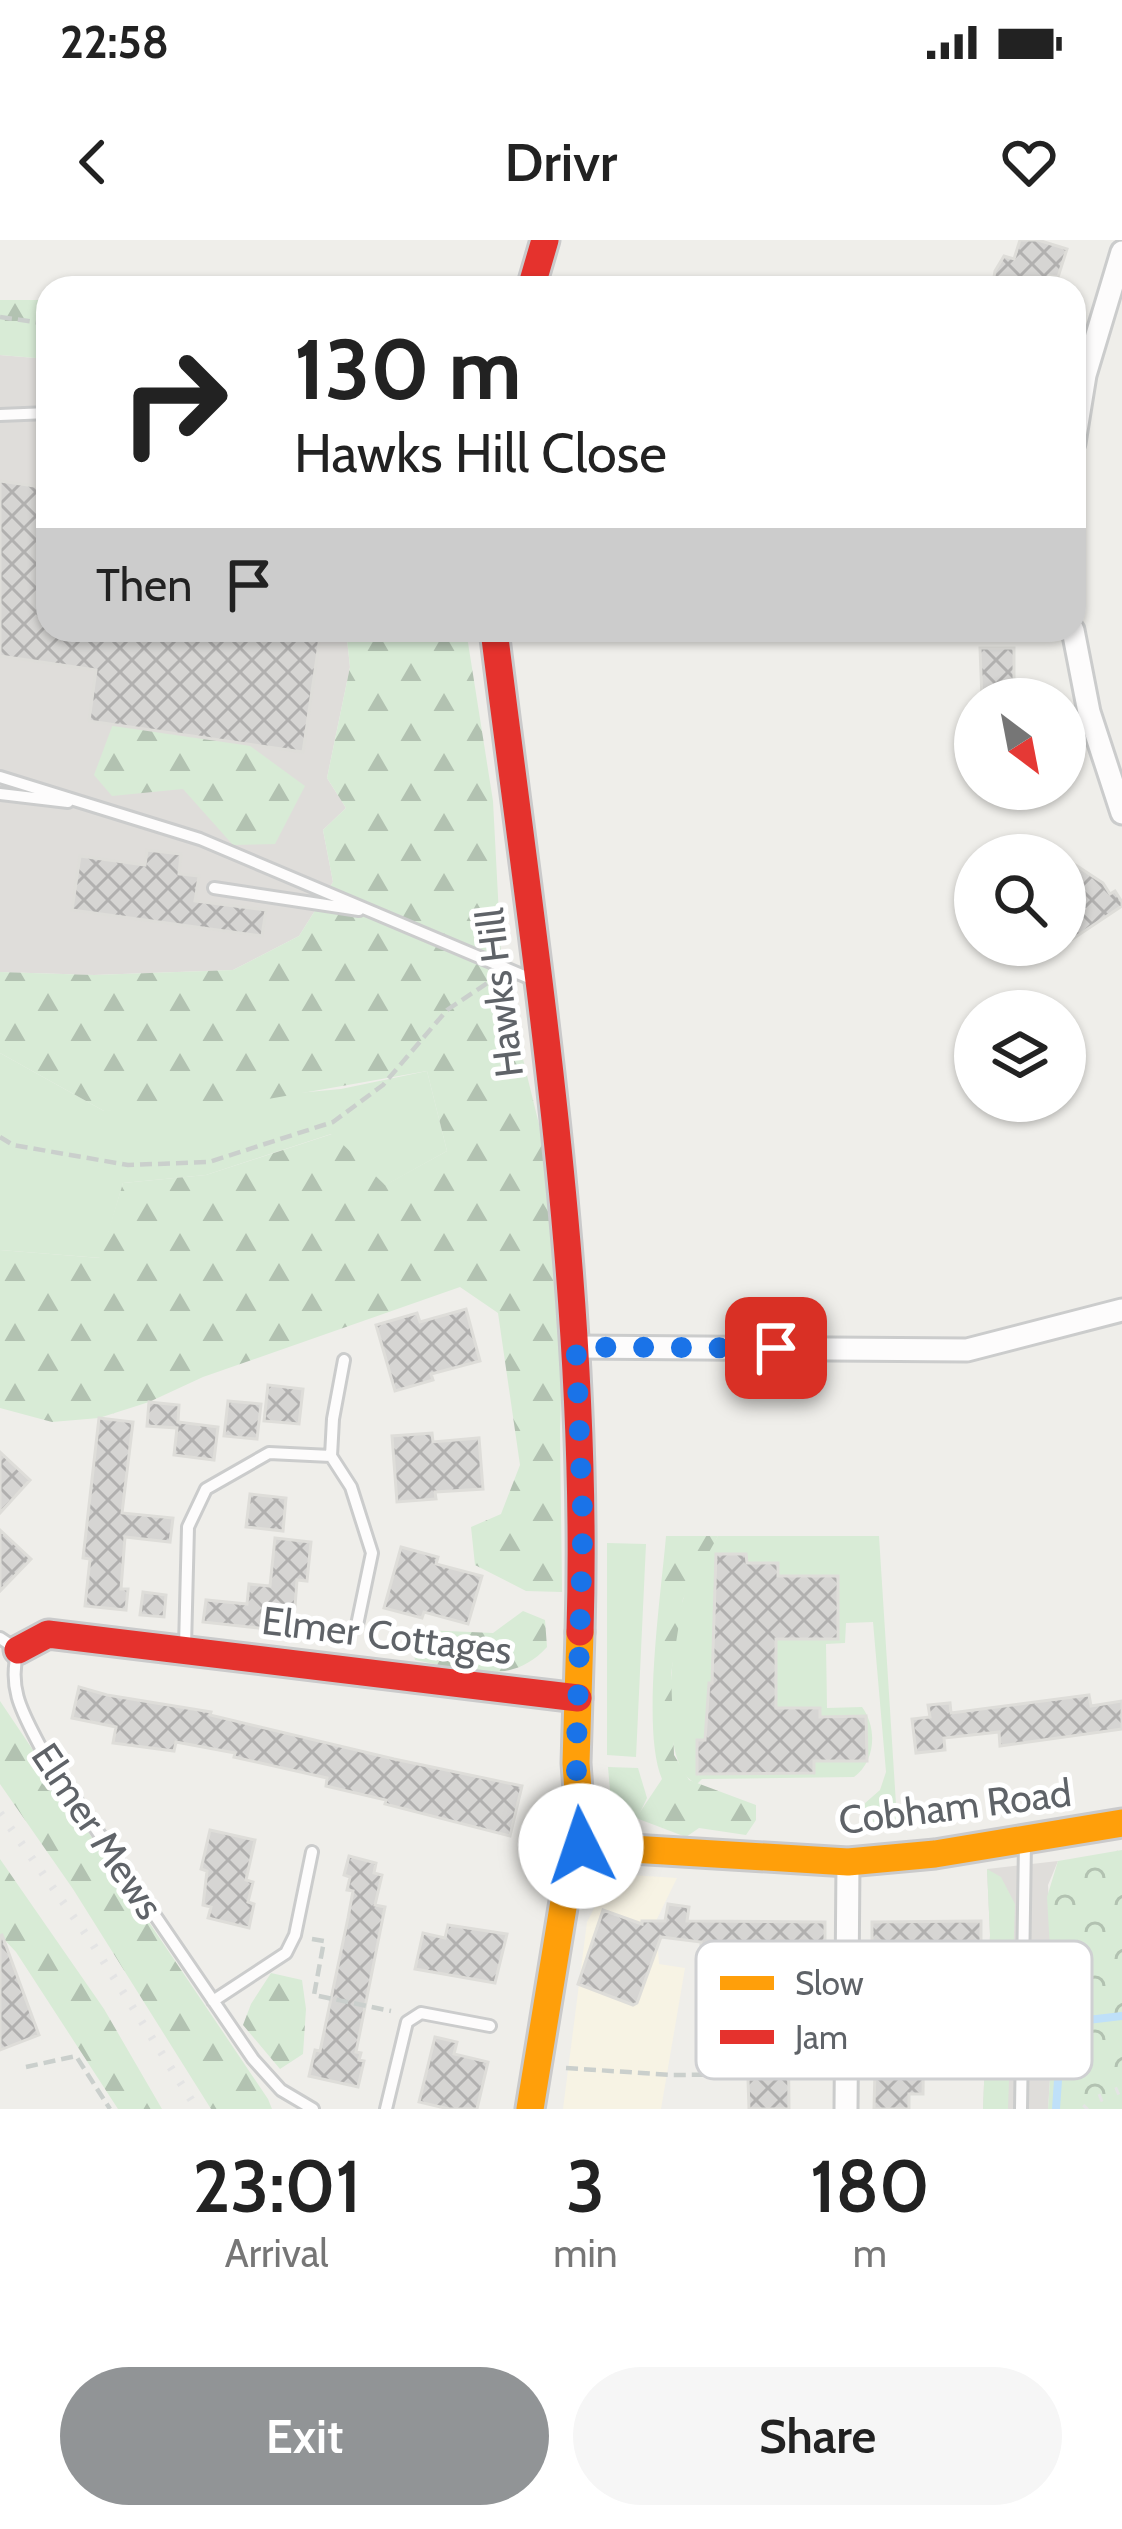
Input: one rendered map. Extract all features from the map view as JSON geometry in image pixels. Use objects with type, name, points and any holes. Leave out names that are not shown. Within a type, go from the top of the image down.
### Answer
[{"type":"main road","points":[[534,276],[545,240]]},
{"type":"main road","name":"Hawks Hill","points":[[495,642],[566,1219],[576,1347],[583,1523],[576,1763],[581,1846]]},
{"type":"main road","name":"Elmer Cottages","points":[[9,1644],[48,1634],[578,1698]]},
{"type":"main road","name":"Cobham Road","points":[[581,1846],[848,1862],[935,1854],[1122,1823]]},
{"type":"main road","points":[[530,2109],[566,1889],[581,1846]]},
{"type":"street","points":[[1086,372],[1122,251]]},
{"type":"street","points":[[1075,642],[1089,712],[1122,813]]},
{"type":"street","points":[[576,1347],[967,1350],[1122,1310]]},
{"type":"street","points":[[847,1941],[848,1862]]},
{"type":"lane","points":[[0,415],[36,414]]},
{"type":"lane","points":[[0,777],[200,839],[536,981]]},
{"type":"lane","points":[[0,794],[95,805]]},
{"type":"lane","points":[[214,888],[377,913]]},
{"type":"lane","points":[[344,1360],[331,1456],[351,1487],[372,1553],[357,1625]]},
{"type":"lane","points":[[185,1648],[188,1527],[206,1489],[269,1453],[331,1456]]},
{"type":"lane","name":"Elmer Mews","points":[[9,1644],[14,1695],[42,1750],[253,2059],[281,2090],[313,2109]]},
{"type":"lane","points":[[1023,1941],[1025,1839]]},
{"type":"lane","points":[[213,2001],[286,1953],[295,1935],[312,1852]]},
{"type":"lane","points":[[386,2109],[406,2022],[421,2013],[490,2026]]},
{"type":"lane","points":[[1021,2079],[1021,2109]]},
{"type":"path","points":[[0,316],[36,322]]},
{"type":"path","points":[[0,1137],[14,1145],[128,1165],[209,1162],[333,1122],[383,1085],[447,1010],[488,982],[536,981]]},
{"type":"path","points":[[295,1935],[324,1941],[314,1995],[416,2016]]},
{"type":"path","points":[[26,2067],[76,2056],[110,2109]]},
{"type":"path","points":[[536,2066],[696,2075]]},
{"type":"shaded area","points":[[0,355],[36,358],[36,642],[347,642],[350,667],[327,778],[346,808],[323,830],[333,882],[299,936],[233,970],[94,975],[0,972]]},
{"type":"shaded area","points":[[1058,1861],[1048,1885],[1051,1941],[990,1941],[987,1869]]},
{"type":"shaded area","points":[[631,1875],[677,1878],[656,1921],[659,1964],[685,1968],[661,2109],[563,2109],[587,1922],[604,1889]]},
{"type":"shaded area","points":[[984,2079],[1050,2079],[1048,2109],[983,2109]]},
{"type":"green space","points":[[0,300],[36,300],[36,358],[0,355]]},
{"type":"green space","points":[[347,642],[468,642],[493,801],[502,973],[557,1198],[564,1307],[562,1592],[526,1591],[475,1565],[471,1527],[501,1514],[520,1465],[498,1313],[460,1287],[99,1418],[52,1422],[0,1408],[0,1250],[100,1258],[123,1183],[206,1175],[332,1134],[385,1185],[447,1151],[427,1071],[206,1110],[104,1111],[0,1053],[0,972],[94,975],[233,970],[299,936],[333,882],[323,830],[346,808],[327,778],[350,667]]},
{"type":"green space","points":[[113,724],[246,743],[305,786],[275,844],[233,845],[183,789],[112,796],[94,775]]},
{"type":"green space","points":[[0,1053],[104,1111],[341,1089],[427,1071],[447,1151],[384,1186],[331,1134],[206,1175],[123,1183],[101,1258],[0,1250]]},
{"type":"green space","points":[[666,1536],[718,1536],[683,1599],[671,1674],[674,1755],[689,1780],[756,1805],[756,1820],[746,1835],[699,1828],[686,1837],[636,1818],[662,1779],[653,1696]]},
{"type":"green space","points":[[718,1536],[879,1536],[897,1820],[863,1824],[864,1804],[880,1790],[886,1772],[873,1622],[846,1623],[845,1643],[826,1644],[827,1708],[862,1707],[870,1725],[870,1754],[854,1777],[702,1779],[697,1784],[684,1773],[671,1729],[678,1621],[693,1577]]},
{"type":"green space","points":[[607,1543],[646,1544],[636,1757],[607,1755]]},
{"type":"green space","points":[[523,1611],[545,1620],[547,1647],[518,1668],[469,1671],[415,1660],[411,1639],[424,1630],[493,1633]]},
{"type":"green space","points":[[0,1701],[272,2109],[211,2109],[73,1889],[0,1784]]},
{"type":"green space","points":[[608,1767],[638,1768],[647,1798],[634,1825],[611,1802]]},
{"type":"green space","points":[[1122,1850],[1122,2109],[1048,2109],[1050,2079],[1092,2079],[1092,1941],[1050,1941],[1047,1897],[1058,1861]]},
{"type":"green space","points":[[0,1859],[104,2009],[162,2109],[118,2109],[16,1952],[0,1935]]},
{"type":"green space","points":[[987,1869],[1001,1877],[1015,1904],[1014,1941],[990,1941]]},
{"type":"green space","points":[[271,1973],[302,1980],[306,2009],[303,2054],[280,2069],[243,2025]]},
{"type":"green space","points":[[984,2079],[1009,2079],[1008,2109],[983,2109]]},
{"type":"building","points":[[1020,240],[1067,249],[1058,276],[994,276],[1004,256],[1014,259]]},
{"type":"building","points":[[0,481],[36,486],[36,642],[319,642],[303,752],[89,721],[96,670],[0,656]]},
{"type":"building","points":[[980,648],[1014,648],[1014,678],[981,678]]},
{"type":"building","points":[[147,850],[181,854],[179,874],[199,876],[195,901],[266,910],[262,936],[72,910],[80,856],[145,865]]},
{"type":"building","points":[[1086,872],[1110,894],[1115,891],[1122,906],[1086,930]]},
{"type":"building","points":[[466,1309],[480,1361],[431,1374],[433,1380],[395,1391],[376,1325],[417,1313],[420,1322]]},
{"type":"building","points":[[268,1385],[303,1389],[299,1424],[264,1421]]},
{"type":"building","points":[[228,1401],[261,1404],[257,1439],[224,1436]]},
{"type":"building","points":[[149,1402],[179,1405],[178,1422],[218,1427],[214,1460],[174,1455],[177,1428],[147,1426]]},
{"type":"building","points":[[99,1418],[133,1422],[122,1513],[173,1518],[170,1542],[125,1537],[121,1589],[128,1589],[126,1610],[85,1606],[90,1559],[83,1558]]},
{"type":"building","points":[[432,1433],[433,1442],[479,1438],[483,1489],[435,1492],[436,1499],[397,1502],[392,1436]]},
{"type":"building","points":[[0,1452],[30,1480],[0,1513]]},
{"type":"building","points":[[250,1494],[286,1498],[283,1531],[246,1527]]},
{"type":"building","points":[[0,1530],[31,1559],[0,1591]]},
{"type":"building","points":[[275,1538],[311,1542],[307,1581],[297,1580],[295,1607],[280,1606],[278,1630],[203,1622],[206,1600],[247,1604],[249,1584],[270,1586]]},
{"type":"building","points":[[401,1547],[438,1557],[436,1564],[482,1576],[468,1624],[384,1608]]},
{"type":"building","points":[[716,1554],[746,1554],[747,1563],[778,1563],[778,1576],[838,1576],[838,1639],[776,1639],[776,1708],[820,1708],[820,1717],[866,1716],[867,1761],[814,1761],[814,1773],[697,1774],[697,1740],[705,1740],[712,1683]]},
{"type":"building","points":[[143,1592],[166,1595],[164,1617],[140,1615]]},
{"type":"building","points":[[79,1687],[211,1712],[522,1786],[510,1836],[385,1804],[386,1800],[326,1786],[327,1778],[234,1757],[235,1753],[176,1742],[174,1751],[113,1743],[116,1727],[72,1718]]},
{"type":"building","points":[[1089,1695],[1091,1706],[1122,1701],[1122,1729],[1000,1746],[999,1732],[944,1738],[945,1750],[916,1753],[912,1719],[930,1717],[928,1705],[950,1703],[951,1713]]},
{"type":"building","points":[[210,1830],[255,1840],[246,1880],[253,1882],[249,1928],[208,1918],[211,1907],[203,1905],[207,1871],[201,1869]]},
{"type":"building","points":[[349,1856],[376,1863],[374,1873],[382,1875],[375,1905],[385,1907],[356,2052],[364,2061],[358,2087],[309,2076],[315,2050],[320,2051],[353,1891],[347,1890],[350,1877],[344,1875]]},
{"type":"building","points":[[668,1904],[689,1907],[687,1921],[825,1922],[825,1941],[661,1937],[637,2003],[578,1984],[603,1910],[642,1924],[665,1921]]},
{"type":"building","points":[[981,1921],[981,1941],[872,1941],[872,1922]]},
{"type":"building","points":[[448,1925],[507,1934],[495,1983],[415,1969],[423,1933],[445,1938]]},
{"type":"building","points":[[0,1936],[39,2035],[0,2050]]},
{"type":"building","points":[[435,2037],[457,2042],[454,2054],[488,2062],[477,2109],[419,2102]]},
{"type":"building","points":[[748,2079],[789,2079],[789,2109],[749,2109]]},
{"type":"building","points":[[875,2079],[923,2079],[923,2094],[909,2094],[909,2109],[874,2109]]},
{"type":"waterway","points":[[1092,2020],[1122,2016]]},
{"type":"waterway","points":[[1056,2109],[1058,2079]]},
{"type":"railway","points":[[0,1813],[92,1943],[197,2109]]},
{"type":"railway","points":[[1085,2109],[1122,2089]]},
{"type":"traffic: slow","points":[[530,2109],[566,1889],[582,1846],[576,1763],[580,1632]]},
{"type":"traffic: slow","points":[[582,1846],[848,1862],[935,1854],[1122,1823]]},
{"type":"traffic: jam","points":[[534,276],[545,240]]},
{"type":"traffic: jam","points":[[496,642],[542,1004],[568,1255],[577,1380],[580,1632]]},
{"type":"traffic: jam","points":[[18,1650],[48,1634],[578,1698]]},
{"type":"route","points":[[581,1846],[576,1763],[583,1523],[576,1347],[776,1348]]}]
